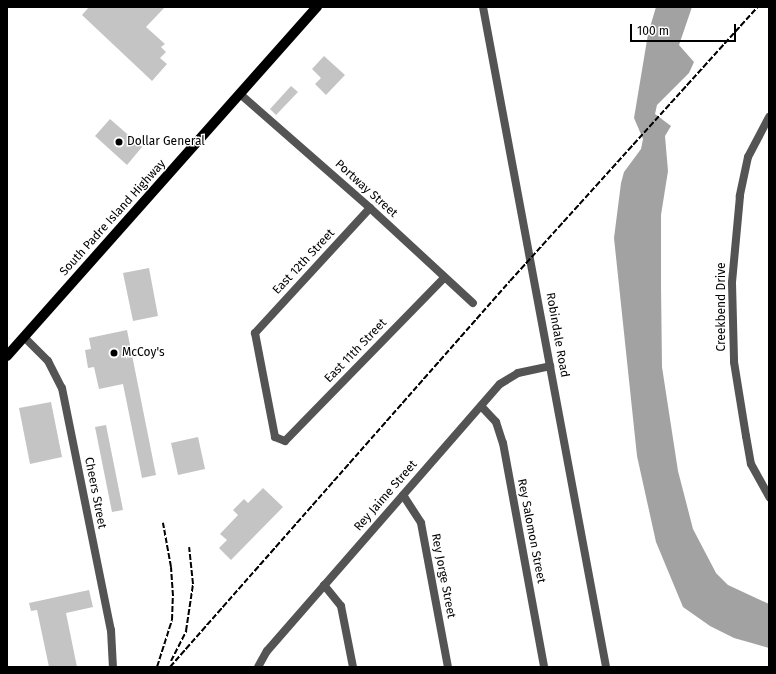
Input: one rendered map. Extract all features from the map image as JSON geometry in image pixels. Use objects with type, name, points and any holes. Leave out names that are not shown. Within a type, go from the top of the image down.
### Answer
[{"type":"main road","name":"South Padre Island Highway","points":[[7,356],[317,7]]},
{"type":"street","name":"Robindale Road","points":[[483,7],[606,667]]},
{"type":"street","name":"Portway Street","points":[[240,94],[370,208],[444,278],[473,303]]},
{"type":"street","name":"Creekbend Drive","points":[[769,117],[748,157],[740,196],[732,283],[734,362],[746,436],[751,464],[769,497]]},
{"type":"street","name":"East 12th Street","points":[[285,441],[274,437],[255,333],[370,208]]},
{"type":"street","name":"East 11th Street","points":[[285,441],[444,278]]},
{"type":"street","name":"Cheers Street","points":[[24,337],[48,361],[62,388],[111,630],[113,667]]},
{"type":"street","name":"Rey Jaime Street","points":[[258,667],[267,651],[500,384],[518,372],[550,366]]},
{"type":"street","name":"Rey Salomon Street","points":[[481,406],[496,422],[503,443],[544,667]]},
{"type":"street","name":"Rey Jorge Street","points":[[403,495],[421,523],[448,667]]},
{"type":"street","points":[[324,585],[341,606],[352,667]]},
{"type":"shaded area","points":[[656,7],[692,7],[679,45],[694,62],[689,73],[657,105],[655,114],[671,126],[665,136],[668,171],[661,215],[662,367],[678,471],[693,529],[716,573],[728,585],[769,604],[769,648],[734,638],[710,626],[683,607],[656,542],[637,456],[614,238],[621,183],[624,172],[641,149],[643,139],[634,118],[648,34]]},
{"type":"building","points":[[89,7],[165,7],[146,27],[165,44],[161,47],[166,52],[160,58],[167,64],[152,81],[82,15]]},
{"type":"building","points":[[324,56],[345,75],[326,95],[315,84],[321,78],[312,69]]},
{"type":"building","points":[[291,86],[298,92],[276,115],[270,109]]},
{"type":"building","name":"Dollar General","points":[[110,119],[142,147],[127,165],[95,136]]},
{"type":"building","points":[[149,268],[158,316],[133,321],[123,273]]},
{"type":"building","points":[[127,330],[156,475],[142,478],[123,384],[99,389],[94,367],[88,368],[85,350],[91,349],[89,338]]},
{"type":"building","points":[[51,402],[62,457],[30,464],[19,408]]},
{"type":"building","points":[[106,425],[123,510],[112,512],[95,427]]},
{"type":"building","points":[[198,437],[205,469],[178,475],[171,443]]},
{"type":"building","points":[[263,488],[283,507],[231,560],[219,548],[227,540],[220,534],[238,515],[233,510],[244,499],[248,503]]},
{"type":"building","points":[[89,590],[93,607],[66,613],[77,667],[49,667],[37,610],[31,611],[29,603]]},
{"type":"railway","points":[[170,667],[510,281],[758,7]]},
{"type":"railway","points":[[157,667],[172,620],[173,596],[171,567],[163,523]]},
{"type":"railway","points":[[171,661],[186,631],[193,584],[189,547]]},
{"type":"place","name":"Dollar General","points":[[119,142]]},
{"type":"place","name":"McCoy's","points":[[114,353]]}]
